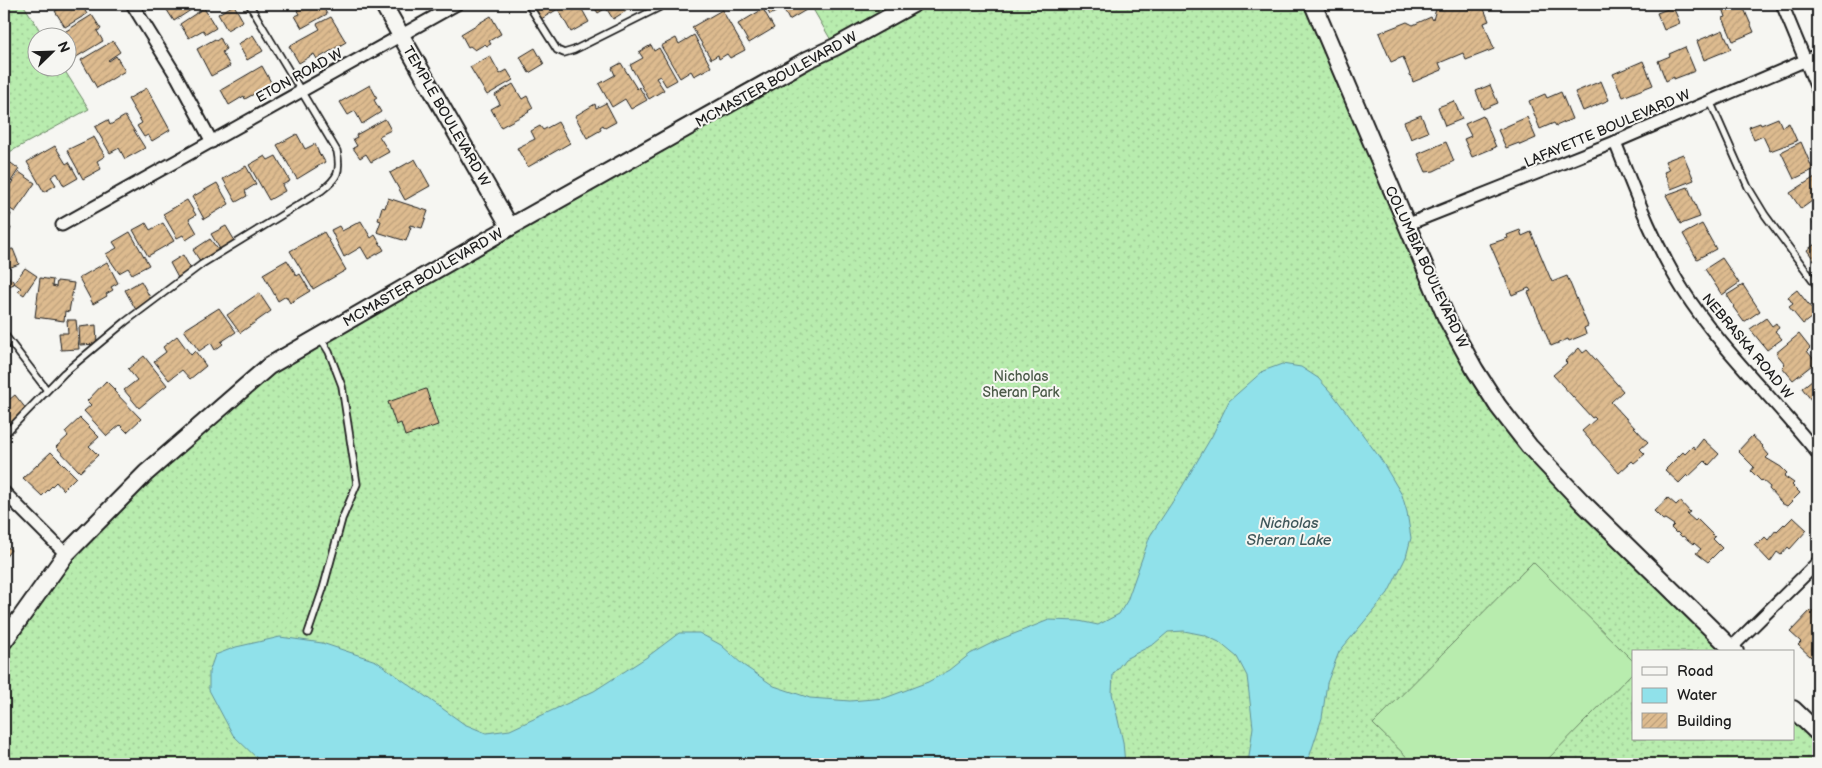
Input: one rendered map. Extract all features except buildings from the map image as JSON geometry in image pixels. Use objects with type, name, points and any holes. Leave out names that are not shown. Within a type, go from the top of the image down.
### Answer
[{"type":"street","points":[[132,4],[177,77],[212,142]]},
{"type":"street","name":"TEMPLE BOULEVARD W","points":[[383,4],[510,227]]},
{"type":"street","name":"ETON ROAD W","points":[[62,225],[457,4]]},
{"type":"street","name":"MCMASTER BOULEVARD W","points":[[4,641],[66,554],[146,473],[269,366],[510,227],[807,60],[835,47],[913,4]]},
{"type":"street","name":"COLUMBIA BOULEVARD W","points":[[1313,4],[1447,319],[1475,370],[1498,406],[1529,446],[1582,502],[1733,650]]},
{"type":"street","points":[[1782,4],[1818,91]]},
{"type":"street","name":"LAFAYETTE BOULEVARD W","points":[[1406,226],[1615,142],[1818,55]]},
{"type":"street","name":"NEBRASKA ROAD W","points":[[1615,142],[1654,237],[1683,290],[1720,340],[1790,419],[1818,454]]},
{"type":"street","points":[[4,492],[66,554]]},
{"type":"street","points":[[1733,650],[1818,562]]},
{"type":"street","points":[[1794,709],[1818,733]]},
{"type":"lane","points":[[4,435],[64,373],[125,322],[202,264],[322,191],[333,182],[338,174],[337,152],[249,4]]},
{"type":"lane","points":[[528,4],[557,50],[564,53],[574,50],[666,4]]},
{"type":"lane","points":[[1710,101],[1748,187],[1765,214],[1818,287]]},
{"type":"lane","points":[[4,334],[47,390]]},
{"type":"lane","points":[[308,633],[323,589],[342,519],[357,484],[342,386],[329,352],[320,336]]},
{"type":"green space","points":[[4,4],[23,4],[38,28],[28,28],[28,78],[69,78],[89,109],[4,155]]},
{"type":"green space","name":"Nicholas Sheran Park","points":[[810,4],[1313,4],[1447,319],[1529,446],[1733,650],[1632,650],[1632,740],[1794,740],[1794,710],[1818,733],[1818,764],[4,764],[4,644],[66,554],[269,366],[835,47]]},
{"type":"green space","points":[[1533,562],[1632,660],[1632,673],[1543,764],[1414,764],[1373,724]]},
{"type":"water","name":"Nicholas Sheran Lake","points":[[1282,364],[1301,367],[1318,378],[1335,397],[1380,458],[1402,495],[1411,538],[1406,557],[1388,593],[1339,652],[1327,683],[1322,718],[1307,764],[1248,764],[1253,727],[1247,676],[1237,657],[1219,642],[1204,635],[1184,631],[1168,632],[1154,644],[1125,659],[1113,674],[1112,693],[1123,742],[1125,764],[263,764],[233,735],[209,690],[209,672],[215,655],[236,647],[280,637],[322,643],[376,661],[464,724],[486,733],[510,730],[594,691],[647,657],[679,633],[699,633],[721,645],[743,665],[774,686],[810,698],[850,701],[885,698],[928,682],[950,670],[970,654],[996,641],[1049,620],[1079,621],[1098,625],[1119,614],[1127,601],[1150,536],[1212,436],[1229,401],[1263,371]]}]
